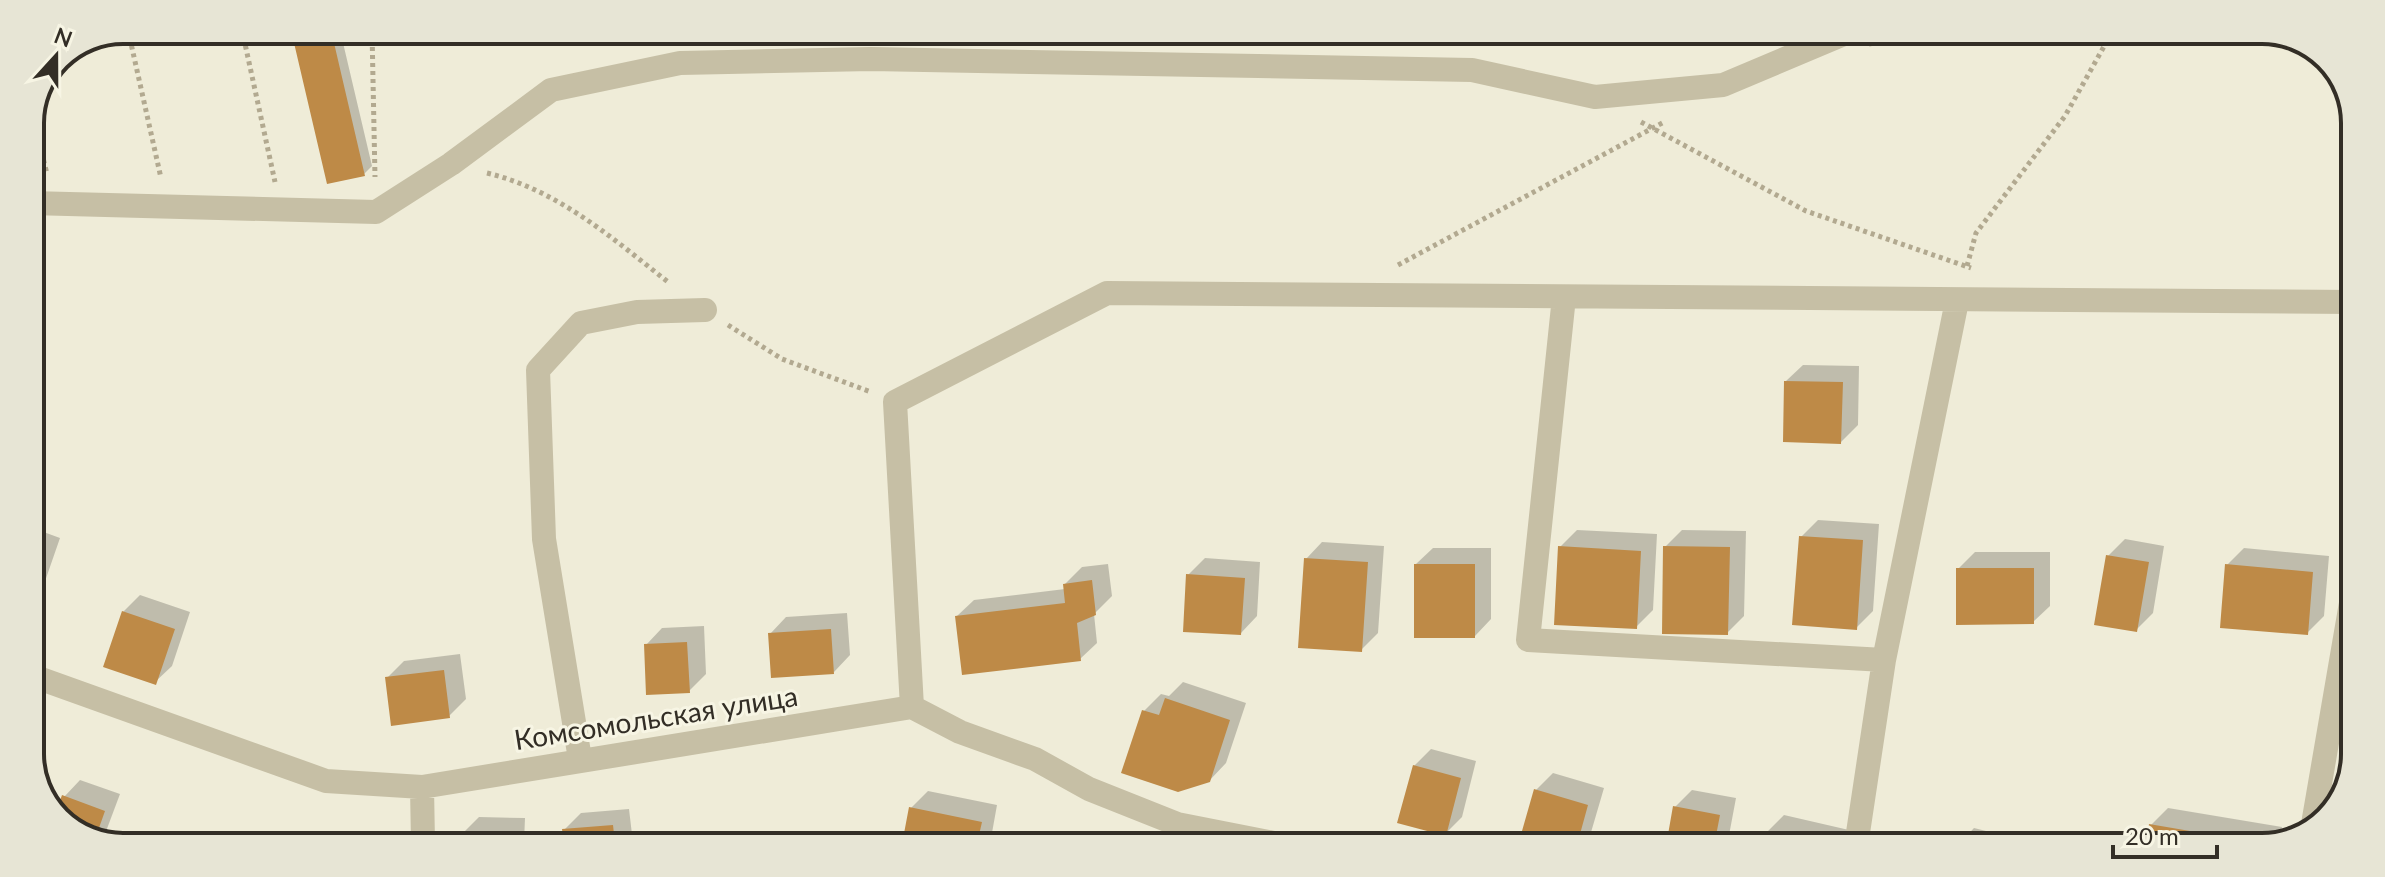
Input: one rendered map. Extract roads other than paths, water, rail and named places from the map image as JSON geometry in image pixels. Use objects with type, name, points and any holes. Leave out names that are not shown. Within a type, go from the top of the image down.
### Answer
[{"type":"street","points":[[44,204],[376,212],[451,164],[551,90],[680,63],[871,59],[1472,70],[1595,97],[1723,85],[1841,44]]},
{"type":"street","points":[[1223,833],[1177,824],[1089,789],[1035,759],[960,732],[912,707],[895,402],[1107,293],[2341,302]]},
{"type":"street","points":[[1564,297],[1528,640],[1884,660]]},
{"type":"street","points":[[1858,833],[1884,660],[1957,301]]},
{"type":"street","points":[[580,759],[544,539],[538,370],[581,323],[637,312],[705,310]]},
{"type":"street","points":[[2315,813],[2341,661]]},
{"type":"street","name":"Комсомольская улица","points":[[44,680],[326,781],[422,787],[912,707]]},
{"type":"street","points":[[422,787],[423,833]]}]
